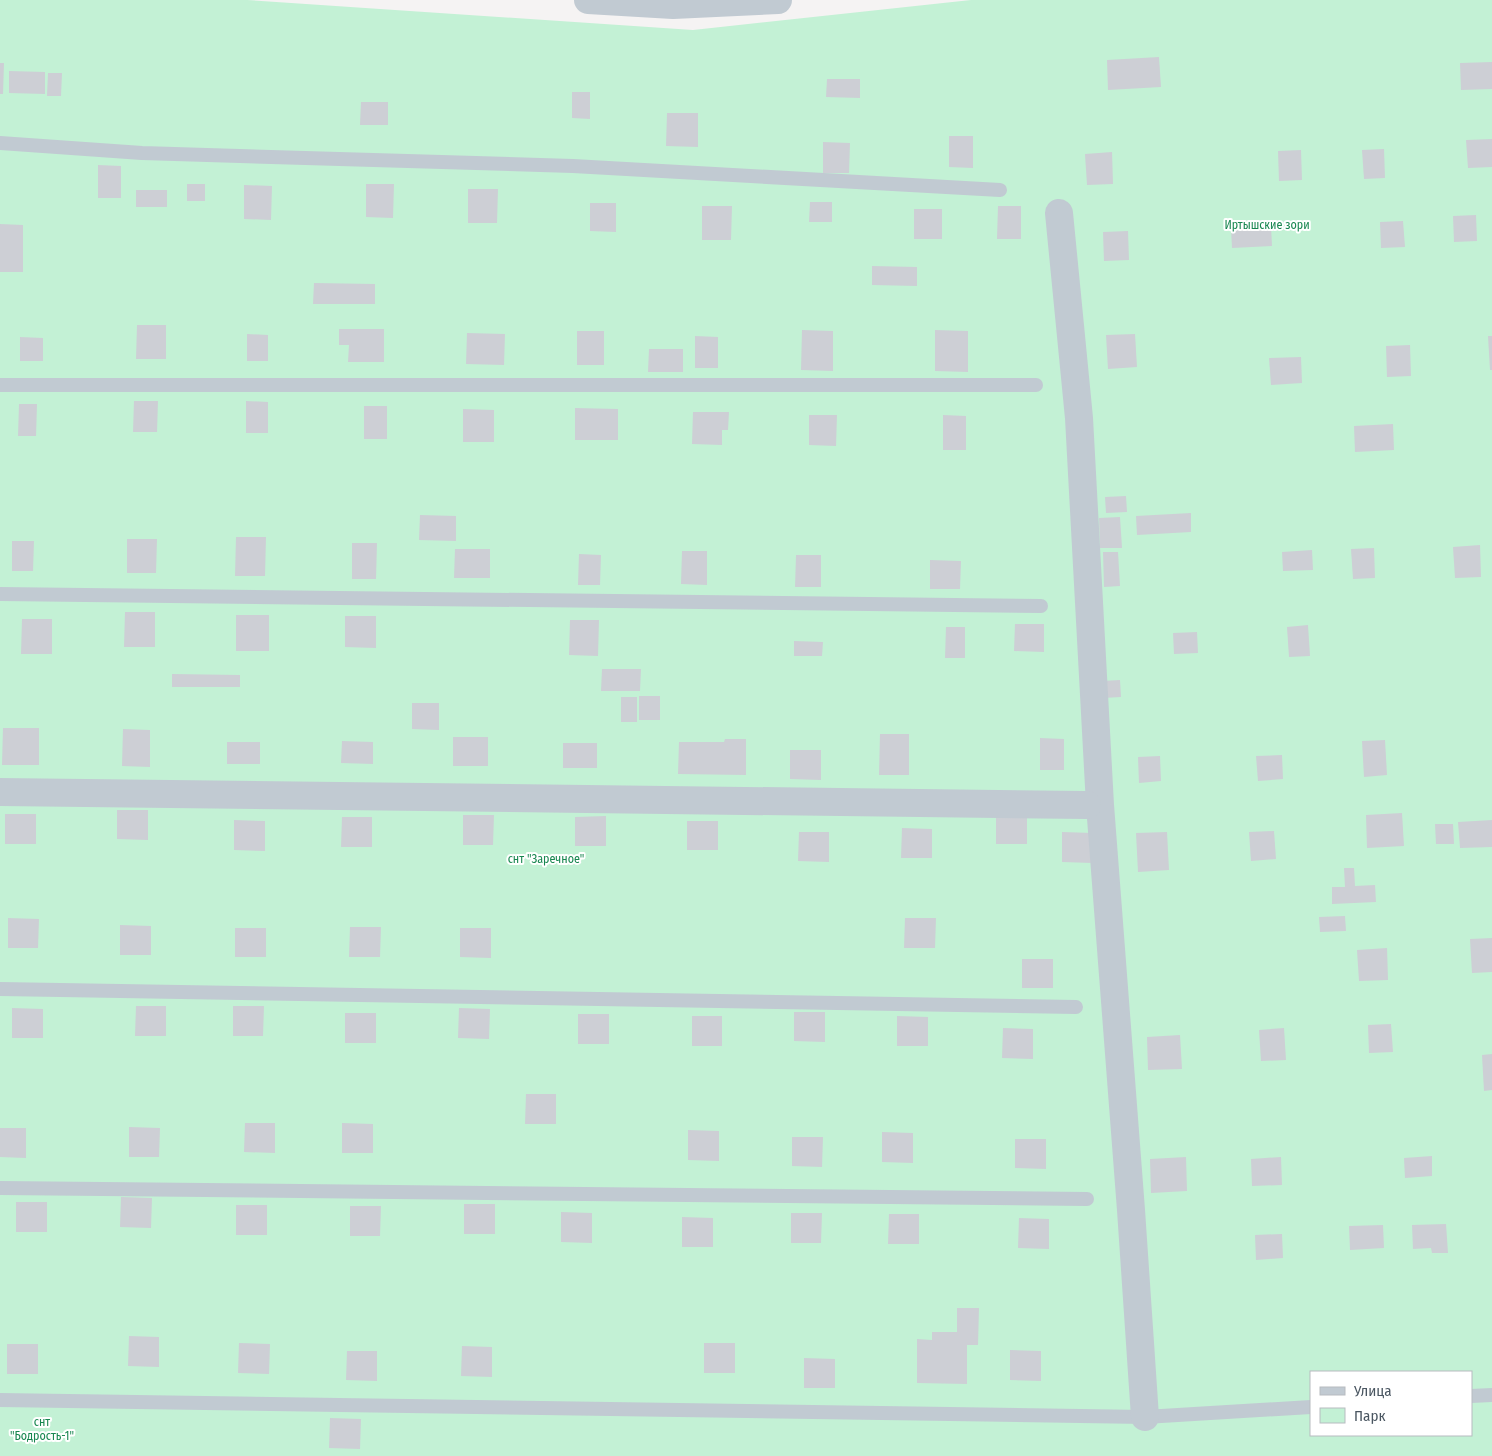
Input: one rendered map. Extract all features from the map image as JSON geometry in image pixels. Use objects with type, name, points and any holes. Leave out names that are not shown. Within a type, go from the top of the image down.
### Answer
[{"type":"street","points":[[588,0],[673,5],[778,0]]},
{"type":"street","points":[[1059,213],[1079,418],[1100,805],[1131,1200],[1145,1417]]},
{"type":"street","points":[[0,792],[1087,805]]},
{"type":"lane","points":[[0,143],[142,153],[573,166],[1000,190]]},
{"type":"lane","points":[[0,385],[1036,385]]},
{"type":"lane","points":[[0,594],[1041,606]]},
{"type":"lane","points":[[0,989],[1076,1008]]},
{"type":"lane","points":[[0,1188],[1087,1199]]},
{"type":"lane","points":[[1472,1396],[1492,1395]]},
{"type":"lane","points":[[0,1400],[1145,1417],[1310,1407]]},
{"type":"green space","name":"снт \"Заречное\"","points":[[0,0],[247,0],[693,30],[971,0],[1492,0],[1492,1456],[0,1456]]},
{"type":"building","points":[[1159,57],[1161,87],[1108,90],[1107,60]]},
{"type":"building","points":[[1492,62],[1492,89],[1461,90],[1460,63]]},
{"type":"building","points":[[0,63],[4,63],[3,94],[0,94]]},
{"type":"building","points":[[9,71],[45,72],[45,94],[9,93]]},
{"type":"building","points":[[48,73],[62,73],[61,96],[47,96]]},
{"type":"building","points":[[827,79],[860,79],[860,98],[826,97]]},
{"type":"building","points":[[572,92],[590,92],[590,119],[572,118]]},
{"type":"building","points":[[361,102],[388,102],[388,125],[360,125]]},
{"type":"building","points":[[667,113],[698,113],[698,147],[666,146]]},
{"type":"building","points":[[949,136],[973,136],[973,168],[949,167]]},
{"type":"building","points":[[1492,139],[1492,167],[1468,168],[1466,140]]},
{"type":"building","points":[[823,142],[850,143],[849,173],[823,173]]},
{"type":"building","points":[[1384,149],[1385,178],[1364,179],[1362,150]]},
{"type":"building","points":[[1301,150],[1302,180],[1279,181],[1278,151]]},
{"type":"building","points":[[1112,152],[1113,184],[1087,185],[1085,154]]},
{"type":"building","points":[[98,165],[121,166],[121,198],[98,198]]},
{"type":"building","points":[[187,184],[205,184],[205,201],[187,201]]},
{"type":"building","points":[[366,184],[394,184],[393,218],[366,217]]},
{"type":"building","points":[[244,185],[272,186],[271,220],[244,219]]},
{"type":"building","points":[[468,189],[498,189],[497,223],[468,223]]},
{"type":"building","points":[[136,190],[167,190],[167,207],[136,207]]},
{"type":"building","points":[[810,202],[832,202],[832,222],[809,222]]},
{"type":"building","points":[[590,203],[616,203],[616,232],[590,231]]},
{"type":"building","points":[[702,206],[732,206],[731,240],[702,240]]},
{"type":"building","points":[[998,206],[1021,206],[1021,239],[997,239]]},
{"type":"building","points":[[914,209],[942,209],[942,239],[914,239]]},
{"type":"building","points":[[1476,215],[1477,241],[1454,242],[1453,216]]},
{"type":"building","points":[[1403,221],[1405,247],[1381,248],[1380,222]]},
{"type":"building","points":[[0,224],[23,225],[23,272],[0,272]]},
{"type":"building","points":[[1271,226],[1272,246],[1232,248],[1231,228]]},
{"type":"building","points":[[1128,231],[1129,260],[1104,261],[1103,232]]},
{"type":"building","points":[[872,266],[917,267],[917,286],[872,285]]},
{"type":"building","points":[[314,283],[375,284],[375,304],[313,304]]},
{"type":"building","points":[[137,325],[166,325],[166,359],[136,359]]},
{"type":"building","points":[[339,329],[384,329],[384,362],[348,362],[349,345],[339,345]]},
{"type":"building","points":[[802,330],[833,331],[833,371],[801,370]]},
{"type":"building","points":[[935,330],[968,331],[968,372],[935,371]]},
{"type":"building","points":[[577,331],[604,331],[604,365],[577,365]]},
{"type":"building","points":[[467,333],[505,334],[504,365],[466,364]]},
{"type":"building","points":[[247,334],[268,335],[268,361],[247,361]]},
{"type":"building","points":[[1135,334],[1137,367],[1108,369],[1106,335]]},
{"type":"building","points":[[695,336],[718,337],[718,368],[695,368]]},
{"type":"building","points":[[1488,336],[1492,336],[1492,370],[1490,370]]},
{"type":"building","points":[[20,337],[43,338],[43,361],[20,361]]},
{"type":"building","points":[[1410,345],[1411,376],[1387,377],[1386,346]]},
{"type":"building","points":[[649,349],[683,349],[683,372],[648,372]]},
{"type":"building","points":[[1301,357],[1302,383],[1271,385],[1269,358]]},
{"type":"building","points":[[134,401],[158,401],[157,432],[133,432]]},
{"type":"building","points":[[246,401],[268,402],[268,433],[246,433]]},
{"type":"building","points":[[19,404],[37,404],[36,436],[18,436]]},
{"type":"building","points":[[364,406],[387,406],[387,439],[364,439]]},
{"type":"building","points":[[575,408],[618,409],[618,440],[575,440]]},
{"type":"building","points":[[463,409],[494,410],[494,442],[463,442]]},
{"type":"building","points":[[693,412],[729,412],[728,430],[722,430],[722,445],[692,444]]},
{"type":"building","points":[[809,415],[837,415],[836,446],[809,445]]},
{"type":"building","points":[[943,415],[966,416],[966,450],[943,450]]},
{"type":"building","points":[[1393,424],[1394,450],[1355,452],[1354,426]]},
{"type":"building","points":[[1126,496],[1127,512],[1106,513],[1105,497]]},
{"type":"building","points":[[1191,513],[1191,532],[1137,535],[1136,516]]},
{"type":"building","points":[[420,515],[456,516],[456,541],[419,540]]},
{"type":"building","points":[[1120,517],[1122,548],[1100,548],[1099,518]]},
{"type":"building","points":[[236,537],[266,537],[265,576],[235,576]]},
{"type":"building","points":[[127,539],[157,539],[156,573],[127,573]]},
{"type":"building","points":[[12,541],[34,541],[33,571],[12,571]]},
{"type":"building","points":[[352,543],[377,543],[376,579],[352,579]]},
{"type":"building","points":[[1480,545],[1481,577],[1455,578],[1453,547]]},
{"type":"building","points":[[1374,548],[1375,578],[1353,579],[1351,549]]},
{"type":"building","points":[[455,549],[490,549],[490,578],[454,578]]},
{"type":"building","points":[[1312,550],[1313,570],[1283,571],[1282,552]]},
{"type":"building","points":[[682,551],[707,551],[707,585],[681,584]]},
{"type":"building","points":[[1103,552],[1118,552],[1120,586],[1104,587]]},
{"type":"building","points":[[579,554],[601,555],[600,585],[578,585]]},
{"type":"building","points":[[796,555],[821,555],[821,587],[795,587]]},
{"type":"building","points":[[930,560],[961,561],[960,589],[930,589]]},
{"type":"building","points":[[125,612],[155,612],[155,647],[124,647]]},
{"type":"building","points":[[236,615],[269,615],[269,651],[236,651]]},
{"type":"building","points":[[345,616],[376,616],[376,648],[345,647]]},
{"type":"building","points":[[22,619],[52,619],[52,654],[21,654]]},
{"type":"building","points":[[570,620],[599,620],[598,656],[569,655]]},
{"type":"building","points":[[1015,624],[1044,624],[1044,652],[1014,651]]},
{"type":"building","points":[[1308,625],[1310,656],[1289,657],[1287,627]]},
{"type":"building","points":[[946,627],[965,627],[965,658],[945,658]]},
{"type":"building","points":[[1197,632],[1198,653],[1174,654],[1173,633]]},
{"type":"building","points":[[794,641],[823,642],[822,656],[794,656]]},
{"type":"building","points":[[602,669],[641,669],[640,691],[601,691]]},
{"type":"building","points":[[172,674],[240,675],[240,687],[172,687]]},
{"type":"building","points":[[1120,680],[1121,697],[1103,698],[1102,681]]},
{"type":"building","points":[[639,696],[660,696],[660,720],[639,720]]},
{"type":"building","points":[[621,697],[637,697],[637,722],[621,722]]},
{"type":"building","points":[[412,703],[439,703],[439,730],[412,729]]},
{"type":"building","points":[[3,728],[39,728],[39,765],[2,765]]},
{"type":"building","points":[[123,729],[150,730],[150,767],[122,766]]},
{"type":"building","points":[[880,734],[909,734],[909,775],[879,775]]},
{"type":"building","points":[[453,737],[488,737],[488,766],[453,766]]},
{"type":"building","points":[[1040,738],[1064,739],[1064,770],[1040,770]]},
{"type":"building","points":[[725,739],[746,739],[746,775],[678,774],[679,742],[724,742]]},
{"type":"building","points":[[1385,740],[1387,775],[1364,777],[1362,741]]},
{"type":"building","points":[[342,741],[373,742],[373,764],[341,763]]},
{"type":"building","points":[[227,742],[260,742],[260,764],[227,764]]},
{"type":"building","points":[[563,743],[597,743],[597,768],[563,768]]},
{"type":"building","points":[[790,750],[821,750],[821,780],[790,779]]},
{"type":"building","points":[[1282,755],[1283,779],[1258,781],[1256,756]]},
{"type":"building","points":[[1160,756],[1161,781],[1139,783],[1138,757]]},
{"type":"building","points":[[117,810],[148,810],[148,840],[117,839]]},
{"type":"building","points":[[1402,813],[1404,846],[1367,848],[1366,815]]},
{"type":"building","points":[[5,814],[36,814],[36,844],[5,844]]},
{"type":"building","points":[[996,814],[1027,814],[1027,844],[996,844]]},
{"type":"building","points":[[463,815],[494,815],[493,845],[463,845]]},
{"type":"building","points":[[606,816],[606,846],[575,846],[575,817]]},
{"type":"building","points":[[342,817],[372,817],[372,847],[341,847]]},
{"type":"building","points":[[234,820],[265,821],[265,851],[234,850]]},
{"type":"building","points":[[1492,820],[1492,847],[1460,848],[1458,822]]},
{"type":"building","points":[[687,821],[718,821],[718,850],[687,850]]},
{"type":"building","points":[[1435,824],[1453,824],[1454,844],[1436,844]]},
{"type":"building","points":[[902,828],[932,829],[932,858],[901,858]]},
{"type":"building","points":[[1274,831],[1276,859],[1251,861],[1249,832]]},
{"type":"building","points":[[799,832],[829,832],[829,862],[798,861]]},
{"type":"building","points":[[1062,832],[1093,833],[1092,863],[1062,862]]},
{"type":"building","points":[[1167,832],[1169,870],[1138,872],[1136,833]]},
{"type":"building","points":[[1344,868],[1354,868],[1355,886],[1375,885],[1376,902],[1332,904],[1332,887],[1345,887]]},
{"type":"building","points":[[1345,916],[1346,931],[1320,932],[1319,917]]},
{"type":"building","points":[[8,918],[39,919],[38,948],[8,948]]},
{"type":"building","points":[[905,918],[936,918],[935,948],[904,948]]},
{"type":"building","points":[[120,925],[151,926],[151,955],[120,955]]},
{"type":"building","points":[[350,927],[381,927],[380,957],[349,957]]},
{"type":"building","points":[[235,928],[266,928],[266,957],[235,957]]},
{"type":"building","points":[[460,928],[491,928],[491,958],[460,957]]},
{"type":"building","points":[[1492,938],[1492,972],[1472,973],[1470,939]]},
{"type":"building","points":[[1387,948],[1388,980],[1359,981],[1357,950]]},
{"type":"building","points":[[1022,959],[1053,959],[1053,988],[1022,988]]},
{"type":"building","points":[[136,1006],[166,1006],[166,1036],[135,1036]]},
{"type":"building","points":[[233,1006],[264,1006],[263,1036],[233,1036]]},
{"type":"building","points":[[12,1008],[43,1009],[43,1038],[12,1038]]},
{"type":"building","points":[[459,1008],[490,1009],[489,1039],[458,1038]]},
{"type":"building","points":[[794,1012],[825,1012],[825,1042],[794,1041]]},
{"type":"building","points":[[345,1013],[376,1013],[376,1043],[345,1043]]},
{"type":"building","points":[[578,1014],[609,1014],[609,1044],[578,1044]]},
{"type":"building","points":[[692,1016],[722,1016],[722,1046],[692,1046]]},
{"type":"building","points":[[897,1016],[928,1017],[928,1046],[897,1046]]},
{"type":"building","points":[[1391,1024],[1393,1052],[1369,1053],[1368,1025]]},
{"type":"building","points":[[1003,1028],[1033,1029],[1033,1059],[1002,1058]]},
{"type":"building","points":[[1284,1028],[1286,1060],[1261,1061],[1259,1030]]},
{"type":"building","points":[[1180,1035],[1182,1069],[1148,1070],[1147,1037]]},
{"type":"building","points":[[1492,1054],[1492,1090],[1484,1091],[1482,1055]]},
{"type":"building","points":[[526,1094],[556,1094],[556,1124],[525,1124]]},
{"type":"building","points":[[245,1123],[275,1123],[275,1153],[244,1152]]},
{"type":"building","points":[[342,1123],[373,1124],[373,1153],[342,1153]]},
{"type":"building","points":[[129,1127],[160,1128],[159,1157],[129,1157]]},
{"type":"building","points":[[0,1128],[26,1128],[26,1158],[0,1157]]},
{"type":"building","points":[[688,1130],[719,1131],[719,1161],[688,1160]]},
{"type":"building","points":[[882,1132],[913,1133],[913,1163],[882,1162]]},
{"type":"building","points":[[792,1137],[823,1137],[822,1167],[792,1166]]},
{"type":"building","points":[[1015,1139],[1046,1139],[1046,1169],[1015,1168]]},
{"type":"building","points":[[1432,1156],[1432,1176],[1405,1178],[1404,1158]]},
{"type":"building","points":[[1186,1157],[1187,1191],[1151,1193],[1150,1159]]},
{"type":"building","points":[[1281,1157],[1282,1185],[1252,1186],[1251,1159]]},
{"type":"building","points":[[121,1197],[152,1198],[151,1228],[120,1227]]},
{"type":"building","points":[[16,1202],[47,1202],[47,1232],[16,1232]]},
{"type":"building","points":[[464,1204],[495,1204],[495,1234],[464,1234]]},
{"type":"building","points":[[236,1205],[267,1205],[267,1235],[236,1235]]},
{"type":"building","points":[[350,1206],[381,1206],[380,1236],[350,1236]]},
{"type":"building","points":[[561,1212],[592,1213],[592,1243],[561,1242]]},
{"type":"building","points":[[791,1213],[822,1213],[821,1243],[791,1243]]},
{"type":"building","points":[[889,1214],[919,1214],[919,1244],[888,1244]]},
{"type":"building","points":[[682,1217],[713,1218],[713,1247],[682,1247]]},
{"type":"building","points":[[1019,1218],[1049,1219],[1049,1249],[1018,1248]]},
{"type":"building","points":[[1446,1224],[1448,1253],[1432,1253],[1431,1248],[1413,1249],[1412,1225]]},
{"type":"building","points":[[1383,1225],[1384,1248],[1350,1250],[1349,1226]]},
{"type":"building","points":[[1282,1234],[1283,1258],[1256,1260],[1255,1235]]},
{"type":"building","points":[[957,1308],[979,1308],[978,1345],[967,1345],[967,1384],[917,1383],[917,1339],[932,1340],[932,1332],[957,1332]]},
{"type":"building","points":[[129,1336],[159,1337],[159,1367],[128,1366]]},
{"type":"building","points":[[239,1343],[270,1344],[269,1374],[238,1373]]},
{"type":"building","points":[[704,1343],[735,1343],[735,1373],[704,1373]]},
{"type":"building","points":[[7,1344],[38,1344],[38,1374],[7,1374]]},
{"type":"building","points":[[462,1346],[492,1347],[492,1377],[461,1376]]},
{"type":"building","points":[[1010,1350],[1041,1351],[1041,1381],[1010,1380]]},
{"type":"building","points":[[347,1351],[377,1351],[377,1381],[346,1380]]},
{"type":"building","points":[[804,1358],[835,1359],[835,1388],[804,1388]]},
{"type":"building","points":[[330,1418],[361,1419],[360,1449],[329,1448]]},
{"type":"park label","name":"Иртышские зори","points":[[1267,225]]},
{"type":"park label","name":"снт \"Бодрость-1\"","points":[[42,1429]]}]
